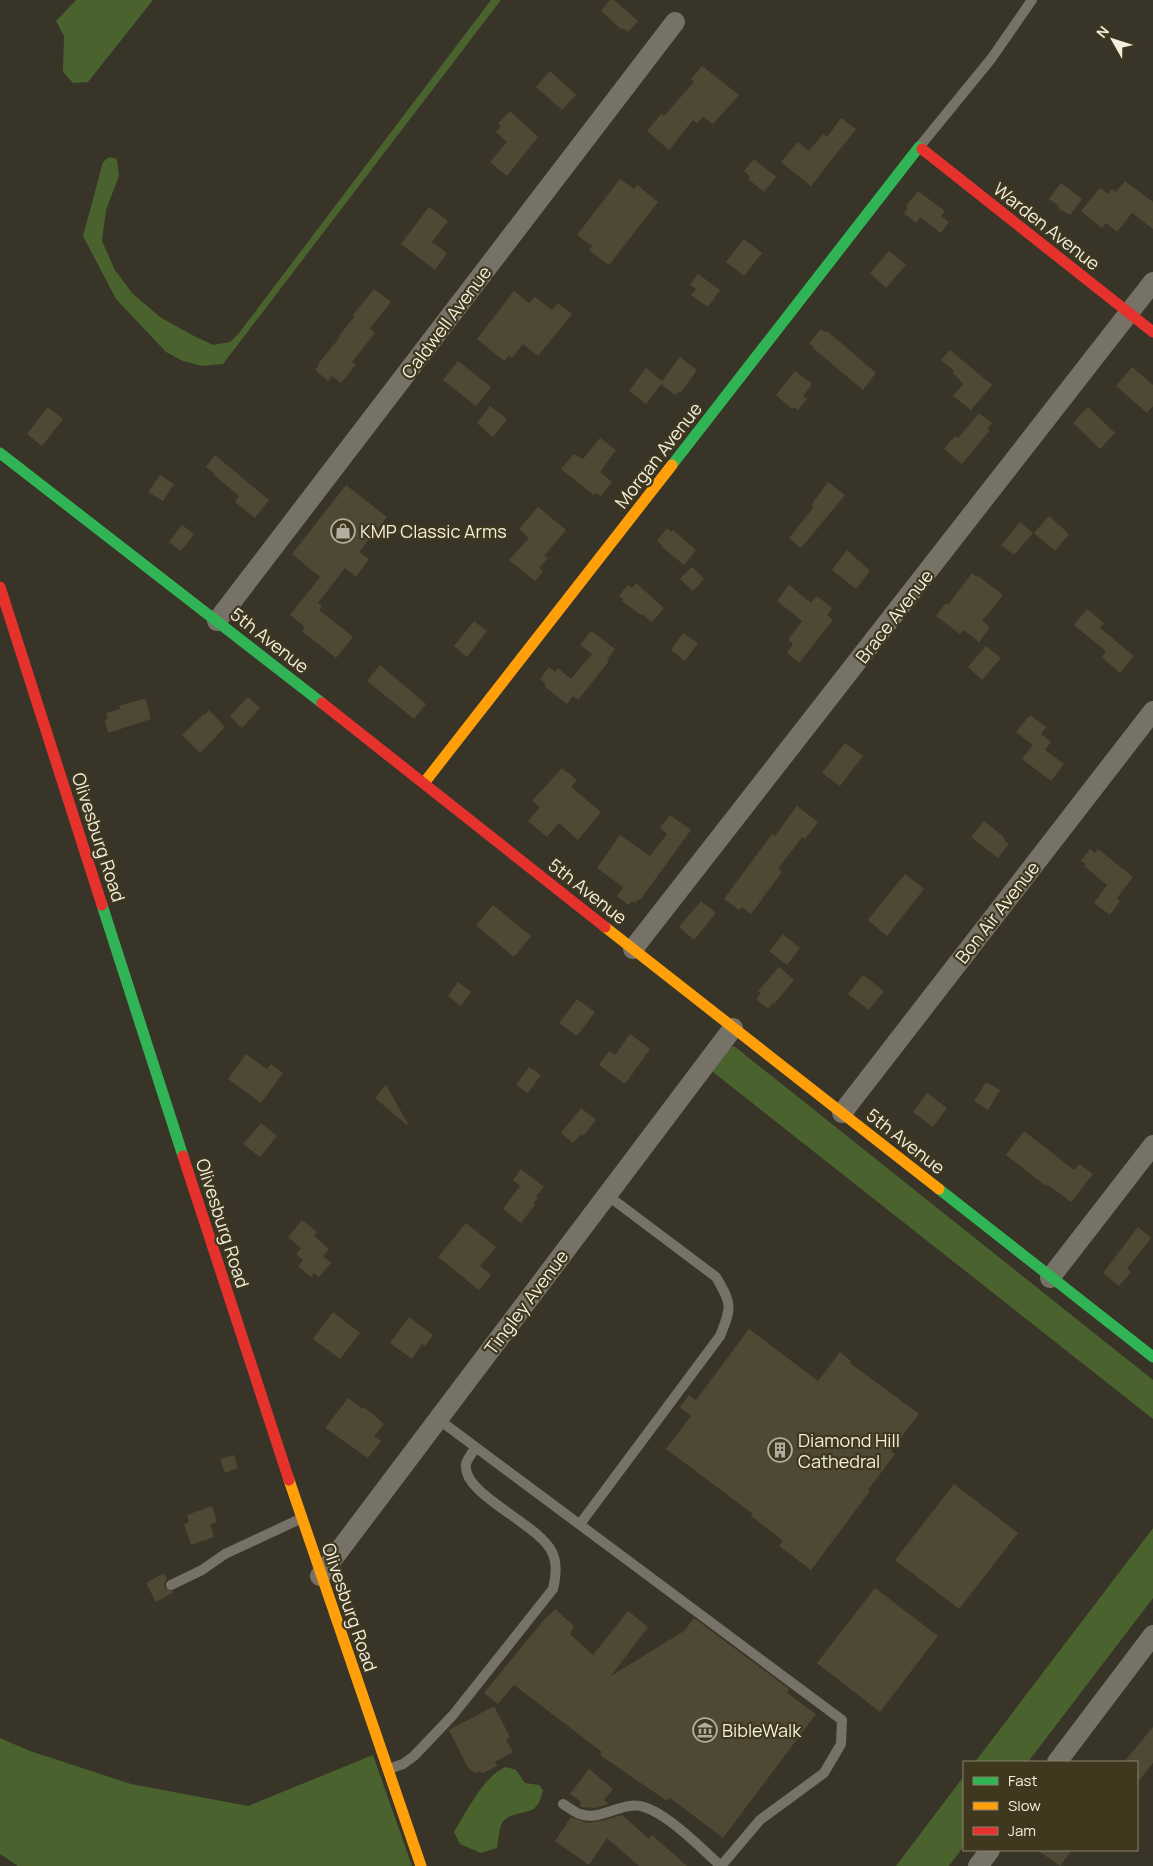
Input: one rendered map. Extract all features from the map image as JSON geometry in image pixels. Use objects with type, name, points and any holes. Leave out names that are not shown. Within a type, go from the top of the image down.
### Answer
[{"type":"street","name":"Caldwell Avenue","points":[[217,621],[675,22]]},
{"type":"street","name":"Warden Avenue","points":[[919,147],[1153,332]]},
{"type":"street","name":"Morgan Avenue","points":[[424,783],[919,147]]},
{"type":"street","name":"Brace Avenue","points":[[633,949],[1153,282]]},
{"type":"street","name":"5th Avenue","points":[[0,453],[424,783],[1050,1278],[1153,1357]]},
{"type":"street","name":"Olivesburg Road","points":[[0,587],[320,1576],[421,1866]]},
{"type":"street","name":"Bon Air Avenue","points":[[842,1113],[1153,710]]},
{"type":"street","name":"Tingley Avenue","points":[[320,1576],[733,1028]]},
{"type":"street","points":[[1050,1278],[1153,1145]]},
{"type":"street","points":[[1058,1761],[1153,1636]]},
{"type":"street","points":[[978,1866],[989,1851]]},
{"type":"lane","points":[[919,147],[991,59],[1032,0]]},
{"type":"lane","points":[[580,1524],[720,1336],[729,1314],[727,1295],[716,1277],[607,1195]]},
{"type":"lane","points":[[438,1419],[842,1720],[842,1744],[824,1773],[760,1820],[721,1866],[670,1821],[644,1807],[619,1807],[598,1815],[589,1815],[580,1814],[563,1804]]},
{"type":"lane","points":[[388,1770],[403,1764],[414,1756],[469,1696],[546,1600],[553,1589],[556,1578],[555,1561],[552,1551],[545,1542],[524,1523],[483,1495],[467,1476],[466,1464],[475,1448]]},
{"type":"lane","points":[[171,1585],[202,1570],[225,1554],[301,1518]]},
{"type":"green space","points":[[76,0],[153,0],[88,82],[73,83],[63,72],[64,36],[56,21]]},
{"type":"green space","points":[[491,0],[501,0],[223,364],[202,366],[183,361],[166,352],[116,299],[83,236],[103,162],[109,157],[117,159],[119,176],[106,210],[102,241],[115,270],[132,293],[160,317],[213,345],[230,342],[239,333]]},
{"type":"green space","points":[[734,1046],[1153,1380],[1153,1419],[713,1072],[715,1064],[720,1057]]},
{"type":"green space","points":[[1153,1528],[1153,1598],[1029,1761],[976,1761]]},
{"type":"green space","points":[[0,1738],[30,1751],[131,1784],[248,1806],[373,1755],[412,1866],[18,1866],[0,1854]]},
{"type":"green space","points":[[506,1767],[516,1770],[525,1783],[539,1785],[543,1790],[538,1804],[532,1810],[510,1816],[503,1821],[497,1848],[481,1853],[460,1844],[454,1832],[464,1814],[483,1785],[498,1771]]},
{"type":"green space","points":[[963,1777],[963,1847],[949,1866],[896,1866]]},
{"type":"building","points":[[610,0],[614,0],[638,21],[628,32],[623,28],[622,30],[601,11]]},
{"type":"building","points":[[702,66],[739,95],[713,124],[703,117],[697,123],[693,120],[669,150],[647,131],[661,114],[664,116],[694,82],[691,79]]},
{"type":"building","points":[[550,71],[576,95],[562,110],[536,87]]},
{"type":"building","points":[[510,111],[538,137],[507,176],[490,162],[507,142],[496,132],[501,126],[498,123]]},
{"type":"building","points":[[841,118],[856,129],[811,186],[781,162],[798,142],[809,151],[823,134],[827,137]]},
{"type":"building","points":[[754,159],[776,177],[764,192],[748,179],[750,177],[744,171]]},
{"type":"building","points":[[620,179],[634,189],[637,185],[658,202],[609,265],[589,250],[592,246],[577,235]]},
{"type":"building","points":[[1125,181],[1153,202],[1153,229],[1132,213],[1117,232],[1106,223],[1102,228],[1081,211],[1100,188],[1108,194],[1112,189],[1116,192]]},
{"type":"building","points":[[1061,183],[1082,199],[1070,215],[1058,208],[1059,206],[1049,199]]},
{"type":"building","points":[[918,191],[945,211],[941,216],[949,222],[941,233],[920,217],[916,223],[904,213],[908,208],[906,206]]},
{"type":"building","points":[[429,207],[448,221],[432,242],[447,253],[435,270],[401,244]]},
{"type":"building","points":[[744,239],[762,253],[744,276],[726,262]]},
{"type":"building","points":[[889,251],[906,265],[886,288],[870,273]]},
{"type":"building","points":[[698,274],[720,290],[708,307],[691,295],[696,289],[690,285]]},
{"type":"building","points":[[374,289],[391,302],[370,328],[375,333],[352,362],[356,365],[341,383],[332,376],[328,381],[315,370],[318,364]]},
{"type":"building","points":[[514,291],[529,303],[535,297],[552,310],[558,303],[572,314],[538,356],[523,344],[512,358],[509,355],[504,361],[477,339]]},
{"type":"building","points":[[821,329],[825,332],[827,331],[876,373],[863,390],[809,343]]},
{"type":"building","points":[[950,350],[992,385],[971,410],[953,396],[963,384],[953,373],[954,371],[941,360]]},
{"type":"building","points":[[680,357],[697,370],[681,392],[679,391],[675,395],[662,383],[646,404],[629,391],[646,368],[662,381]]},
{"type":"building","points":[[458,361],[491,387],[476,406],[443,380]]},
{"type":"building","points":[[1132,367],[1153,385],[1153,406],[1147,413],[1116,386]]},
{"type":"building","points":[[795,371],[812,384],[803,396],[807,399],[798,410],[794,407],[792,409],[776,395]]},
{"type":"building","points":[[490,406],[507,419],[493,437],[477,423]]},
{"type":"building","points":[[48,407],[63,419],[42,446],[27,434]]},
{"type":"building","points":[[1088,407],[1115,433],[1100,449],[1073,423]]},
{"type":"building","points":[[979,413],[992,423],[987,429],[990,430],[962,464],[944,449],[955,436],[958,438]]},
{"type":"building","points":[[600,438],[616,450],[600,472],[612,482],[601,496],[596,493],[594,495],[561,469],[574,454],[583,459]]},
{"type":"building","points":[[215,455],[269,500],[255,518],[235,502],[239,496],[206,467]]},
{"type":"building","points":[[160,475],[174,484],[163,501],[148,492]]},
{"type":"building","points":[[828,482],[845,495],[801,548],[789,538],[814,507],[811,505]]},
{"type":"building","name":"KMP Classic Arms","points":[[346,485],[387,517],[359,552],[369,559],[356,577],[345,568],[318,603],[322,606],[319,610],[353,637],[336,658],[302,631],[305,627],[290,615],[320,577],[292,554]]},
{"type":"building","points":[[538,507],[566,530],[544,556],[548,558],[539,568],[543,571],[535,581],[509,560],[529,538],[519,529]]},
{"type":"building","points":[[1049,516],[1069,534],[1055,551],[1034,533]]},
{"type":"building","points":[[1020,522],[1033,533],[1014,555],[1001,545]]},
{"type":"building","points":[[182,525],[194,534],[181,551],[169,542]]},
{"type":"building","points":[[667,528],[672,532],[673,530],[696,550],[684,565],[657,541]]},
{"type":"building","points":[[847,550],[870,571],[856,589],[832,570]]},
{"type":"building","points":[[692,567],[704,579],[693,591],[680,579]]},
{"type":"building","points":[[972,573],[1003,595],[982,621],[990,627],[979,642],[964,630],[960,634],[936,616],[946,603],[948,605]]},
{"type":"building","points":[[636,583],[664,608],[652,622],[622,601],[623,599],[619,596],[628,585],[632,588]]},
{"type":"building","points":[[789,585],[811,603],[817,596],[832,608],[827,615],[833,620],[799,663],[787,653],[793,644],[788,640],[802,621],[777,601]]},
{"type":"building","points":[[1087,609],[1104,623],[1100,628],[1134,656],[1120,673],[1102,657],[1106,651],[1074,625]]},
{"type":"building","points":[[474,621],[487,631],[467,657],[454,646]]},
{"type":"building","points":[[591,631],[615,649],[607,660],[609,661],[578,700],[573,696],[567,704],[544,686],[546,684],[540,679],[549,667],[555,672],[558,668],[571,679],[592,654],[580,645]]},
{"type":"building","points":[[683,633],[698,643],[685,661],[671,650]]},
{"type":"building","points":[[986,646],[1001,658],[982,680],[968,667]]},
{"type":"building","points":[[380,665],[426,704],[414,719],[367,681]]},
{"type":"building","points":[[248,697],[260,708],[242,728],[230,716]]},
{"type":"building","points":[[143,699],[146,700],[151,719],[108,733],[105,720],[108,719],[106,713],[120,709],[119,706]]},
{"type":"building","points":[[209,710],[225,727],[200,753],[182,735]]},
{"type":"building","points":[[1030,715],[1046,727],[1041,734],[1051,742],[1045,750],[1064,764],[1051,781],[1022,759],[1033,745],[1016,732]]},
{"type":"building","points":[[845,743],[863,756],[840,786],[822,773]]},
{"type":"building","points":[[562,768],[577,780],[571,787],[601,812],[578,840],[559,823],[547,837],[528,821],[540,807],[532,801]]},
{"type":"building","points":[[797,806],[818,822],[805,839],[802,837],[778,869],[782,872],[751,914],[742,907],[739,910],[724,899],[772,834],[775,836]]},
{"type":"building","points":[[670,815],[691,830],[640,900],[638,899],[636,903],[632,901],[629,905],[617,896],[623,887],[597,868],[620,835],[650,856],[667,834],[660,828]]},
{"type":"building","points":[[984,821],[1005,838],[1004,840],[1009,844],[998,858],[971,837]]},
{"type":"building","points":[[1090,849],[1095,853],[1098,849],[1133,877],[1117,898],[1120,901],[1110,915],[1094,903],[1107,885],[1084,866],[1086,864],[1081,861]]},
{"type":"building","points":[[905,874],[924,889],[887,936],[868,920]]},
{"type":"building","points":[[701,901],[716,913],[694,940],[679,927]]},
{"type":"building","points":[[493,905],[531,936],[514,957],[476,925]]},
{"type":"building","points":[[783,934],[800,948],[787,965],[769,951]]},
{"type":"building","points":[[779,967],[794,980],[768,1009],[756,999],[761,993],[758,991]]},
{"type":"building","points":[[863,975],[884,991],[869,1010],[848,994]]},
{"type":"building","points":[[458,982],[471,992],[461,1006],[448,996]]},
{"type":"building","points":[[577,999],[595,1012],[577,1036],[559,1023]]},
{"type":"building","points":[[630,1034],[650,1049],[625,1084],[599,1065],[609,1051],[615,1055]]},
{"type":"building","points":[[246,1054],[267,1069],[271,1064],[283,1073],[261,1103],[228,1079]]},
{"type":"building","points":[[529,1067],[541,1075],[528,1093],[516,1085]]},
{"type":"building","points":[[986,1082],[1000,1090],[988,1110],[974,1101]]},
{"type":"building","points":[[386,1085],[408,1124],[407,1125],[375,1098]]},
{"type":"building","points":[[927,1093],[947,1108],[933,1127],[913,1112]]},
{"type":"building","points":[[581,1108],[596,1120],[583,1136],[581,1134],[573,1143],[561,1133]]},
{"type":"building","points":[[261,1123],[277,1136],[260,1157],[243,1144]]},
{"type":"building","points":[[1024,1131],[1074,1170],[1079,1164],[1093,1174],[1071,1202],[1047,1184],[1046,1186],[1006,1155]]},
{"type":"building","points":[[521,1169],[544,1187],[536,1196],[538,1198],[534,1203],[535,1205],[521,1223],[503,1209],[520,1186],[513,1180]]},
{"type":"building","points":[[302,1220],[317,1232],[314,1236],[329,1249],[323,1256],[331,1263],[319,1277],[314,1273],[311,1277],[298,1266],[303,1260],[296,1254],[301,1248],[288,1237]]},
{"type":"building","points":[[466,1223],[496,1247],[480,1266],[491,1275],[479,1290],[438,1257]]},
{"type":"building","points":[[1138,1227],[1151,1238],[1127,1269],[1131,1272],[1119,1286],[1103,1273]]},
{"type":"building","points":[[333,1312],[360,1333],[340,1359],[313,1339]]},
{"type":"building","points":[[409,1317],[433,1335],[425,1346],[422,1344],[412,1359],[390,1343]]},
{"type":"building","name":"Diamond Hill Cathedral","points":[[749,1329],[818,1381],[840,1352],[851,1361],[850,1363],[919,1414],[891,1451],[895,1454],[868,1490],[870,1491],[811,1570],[779,1546],[783,1541],[751,1516],[753,1514],[666,1449],[691,1416],[680,1407],[689,1395],[696,1400]]},
{"type":"building","points":[[348,1398],[363,1409],[364,1407],[384,1424],[374,1436],[381,1441],[368,1458],[325,1428]]},
{"type":"building","points":[[234,1455],[238,1468],[225,1473],[220,1459]]},
{"type":"building","points":[[954,1484],[1018,1533],[959,1609],[895,1560]]},
{"type":"building","points":[[212,1506],[217,1522],[210,1524],[214,1537],[191,1545],[184,1524],[189,1522],[187,1515]]},
{"type":"building","points":[[164,1573],[167,1579],[164,1584],[165,1588],[174,1592],[156,1602],[146,1583]]},
{"type":"building","points":[[875,1588],[938,1636],[880,1712],[817,1663]]},
{"type":"building","points":[[555,1609],[574,1626],[570,1634],[593,1655],[628,1611],[648,1627],[611,1676],[684,1631],[694,1618],[789,1689],[787,1693],[816,1714],[723,1838],[670,1798],[667,1801],[600,1755],[602,1752],[514,1685],[498,1704],[484,1693]]},
{"type":"building","points":[[494,1706],[510,1737],[506,1739],[513,1752],[495,1762],[497,1766],[483,1773],[475,1773],[468,1768],[449,1730]]},
{"type":"building","points":[[1153,1727],[1153,1763],[1138,1782],[1138,1761],[1125,1761]]},
{"type":"building","points":[[589,1769],[613,1789],[604,1800],[609,1804],[595,1808],[582,1807],[579,1806],[581,1802],[570,1794]]},
{"type":"building","points":[[622,1815],[649,1839],[652,1835],[687,1866],[639,1866],[607,1838],[589,1865],[555,1841],[571,1817],[588,1823]]},
{"type":"building","points":[[1038,1851],[1071,1851],[1060,1866]]},
{"type":"traffic: fast","points":[[672,465],[919,147],[922,149]]},
{"type":"traffic: fast","points":[[0,453],[322,703]]},
{"type":"traffic: fast","points":[[102,905],[183,1156]]},
{"type":"traffic: fast","points":[[939,1189],[1153,1357]]},
{"type":"traffic: slow","points":[[424,783],[672,465]]},
{"type":"traffic: slow","points":[[605,927],[939,1189]]},
{"type":"traffic: slow","points":[[289,1480],[421,1866]]},
{"type":"traffic: jam","points":[[922,149],[1153,332]]},
{"type":"traffic: jam","points":[[0,587],[102,905]]},
{"type":"traffic: jam","points":[[322,703],[605,927]]},
{"type":"traffic: jam","points":[[183,1156],[289,1480]]},
{"type":"place","name":"KMP Classic Arms","points":[[343,531]]},
{"type":"place","name":"Diamond Hill Cathedral","points":[[780,1450]]},
{"type":"place","name":"BibleWalk","points":[[705,1730]]}]
